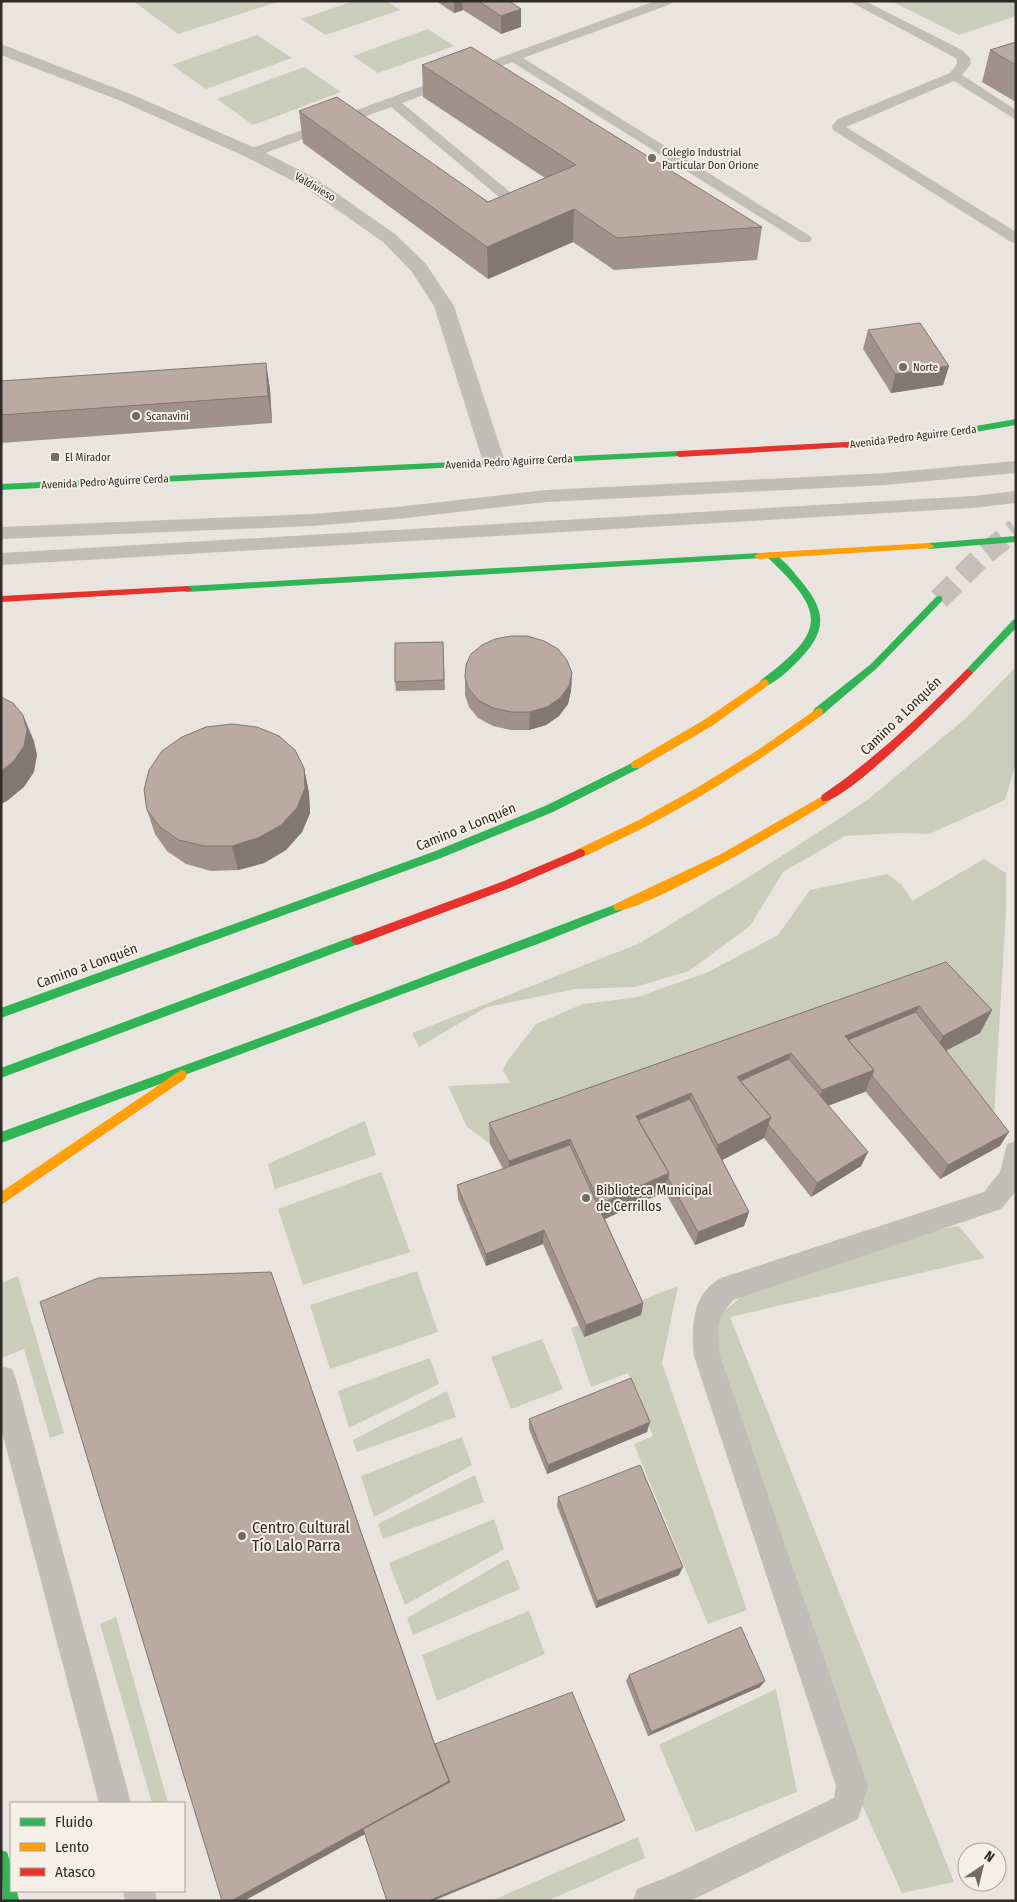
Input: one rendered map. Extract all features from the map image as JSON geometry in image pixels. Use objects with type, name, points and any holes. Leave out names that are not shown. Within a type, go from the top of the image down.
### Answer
[{"type":"main road","name":"Avenida Pedro Aguirre Cerda","points":[[1,487],[852,445],[962,432],[1016,422]]},
{"type":"main road","points":[[1,599],[916,547],[1016,539]]},
{"type":"main road","name":"Camino a Lonquén","points":[[1,1013],[470,843],[579,796],[679,743],[727,711],[771,678],[809,644],[815,632],[816,610],[811,599],[791,573],[770,555]]},
{"type":"main road","points":[[1,1073],[474,896],[556,864],[632,829],[701,791],[764,752],[820,712],[884,656],[939,598]]},
{"type":"main road","name":"Camino a Lonquén","points":[[1,1138],[187,1072],[573,926],[714,863],[760,840],[808,811],[890,751],[1016,622]]},
{"type":"main road","name":"Camino a Lonquén","points":[[1,1199],[187,1072]]},
{"type":"main road","points":[[1,1858],[11,1901]]},
{"type":"street","name":"Valdivieso","points":[[1,50],[127,98],[252,153],[309,182],[389,238],[419,268],[444,306],[494,462]]},
{"type":"lane","points":[[252,153],[667,1]]},
{"type":"lane","points":[[855,1],[957,53],[963,58],[964,64],[955,76],[843,122],[840,130],[1016,239]]},
{"type":"lane","points":[[512,58],[805,239]]},
{"type":"lane","points":[[955,76],[1016,116]]},
{"type":"lane","points":[[392,101],[527,213]]},
{"type":"lane","points":[[1,533],[312,520],[546,496],[885,479],[1016,467]]},
{"type":"lane","points":[[1,559],[963,503],[1016,497]]},
{"type":"lane","points":[[649,1901],[684,1887],[847,1808],[852,1786],[707,1356],[704,1321],[709,1307],[724,1290],[992,1201],[1006,1187],[1015,1167],[1016,1152]]},
{"type":"lane","points":[[2,1379],[115,1802]]},
{"type":"green space","points":[[133,1],[280,1],[178,34]]},
{"type":"green space","points":[[354,1],[387,1],[400,10],[326,35],[301,19]]},
{"type":"green space","points":[[891,1],[1016,1],[1016,16],[959,35]]},
{"type":"green space","points":[[428,29],[454,46],[378,73],[353,56]]},
{"type":"green space","points":[[257,35],[292,58],[206,89],[172,65]]},
{"type":"green space","points":[[304,67],[341,92],[253,125],[217,99]]},
{"type":"green space","points":[[1016,667],[1016,763],[1005,800],[929,834],[899,833],[845,836],[783,872],[750,926],[689,971],[635,987],[575,989],[487,1007],[419,1047],[412,1033],[638,944],[757,872],[866,801],[965,719]]},
{"type":"green space","points":[[984,859],[1006,873],[1006,910],[994,1115],[932,1058],[936,984],[490,1144],[467,1127],[448,1086],[510,1083],[503,1070],[508,1060],[536,1024],[583,1004],[638,997],[708,972],[778,935],[810,890],[887,874],[902,885],[912,901]]},
{"type":"green space","points":[[365,1121],[376,1155],[275,1189],[268,1164]]},
{"type":"green space","points":[[381,1172],[410,1252],[303,1285],[278,1209]]},
{"type":"green space","points":[[959,1226],[985,1258],[730,1317],[954,1882],[902,1893],[859,1798],[717,1369],[718,1316],[765,1278],[833,1247]]},
{"type":"green space","points":[[417,1271],[438,1332],[330,1369],[310,1305]]},
{"type":"green space","points":[[18,1276],[64,1433],[50,1438],[24,1349],[1,1358],[1,1283]]},
{"type":"green space","points":[[678,1286],[662,1363],[747,1610],[708,1624],[634,1444],[653,1436],[628,1373],[591,1387],[571,1328]]},
{"type":"green space","points":[[542,1339],[563,1389],[511,1409],[491,1357]]},
{"type":"green space","points":[[430,1358],[439,1384],[349,1428],[338,1391]]},
{"type":"green space","points":[[447,1391],[456,1417],[357,1452],[353,1440]]},
{"type":"green space","points":[[462,1437],[472,1465],[374,1517],[361,1476]]},
{"type":"green space","points":[[475,1475],[484,1502],[383,1539],[378,1524]]},
{"type":"green space","points":[[494,1519],[504,1549],[405,1605],[389,1563]]},
{"type":"green space","points":[[508,1559],[520,1589],[413,1635],[407,1618]]},
{"type":"green space","points":[[529,1611],[545,1654],[437,1701],[422,1655]]},
{"type":"green space","points":[[116,1617],[168,1802],[152,1802],[100,1624]]},
{"type":"green space","points":[[776,1689],[797,1792],[696,1832],[659,1745]]},
{"type":"green space","points":[[638,1837],[645,1858],[547,1901],[491,1901]]},
{"type":"building","points":[[478,1],[509,1],[521,9],[501,16]]},
{"type":"building","points":[[1016,42],[1016,65],[990,50]]},
{"type":"building","points":[[471,47],[762,227],[617,238],[574,209],[487,247],[299,111],[337,97],[488,202],[576,165],[422,65]]},
{"type":"building","points":[[920,323],[949,366],[895,374],[868,330]]},
{"type":"building","points":[[266,363],[268,396],[1,415],[1,381]]},
{"type":"building","points":[[527,636],[544,641],[558,649],[567,660],[572,673],[569,686],[560,698],[547,707],[530,712],[511,712],[493,708],[478,700],[468,688],[465,677],[466,665],[471,654],[482,645],[495,639]]},
{"type":"building","points":[[443,642],[444,680],[395,682],[395,643]]},
{"type":"building","points":[[1,697],[13,703],[23,715],[27,730],[24,746],[13,762],[1,771]]},
{"type":"building","points":[[232,724],[257,727],[279,736],[295,750],[304,768],[305,788],[297,808],[281,825],[258,838],[232,846],[204,846],[179,840],[160,827],[147,810],[144,790],[149,770],[162,751],[182,737],[206,727]]},
{"type":"building","points":[[946,962],[992,1010],[943,1036],[919,1006],[845,1036],[874,1070],[822,1090],[791,1053],[737,1077],[771,1117],[718,1145],[691,1093],[636,1116],[669,1173],[600,1204],[570,1139],[509,1161],[489,1123]]},
{"type":"building","points":[[916,1012],[1009,1132],[948,1165],[872,1076],[874,1070],[848,1040]]},
{"type":"building","points":[[789,1059],[868,1152],[817,1183],[768,1124],[771,1117],[740,1081]]},
{"type":"building","points":[[690,1099],[749,1212],[698,1232],[668,1178],[669,1173],[638,1120]]},
{"type":"building","points":[[570,1145],[643,1303],[586,1325],[544,1230],[486,1254],[457,1185]]},
{"type":"building","name":"Centro Cultural Tío Lalo Parra","points":[[271,1272],[434,1743],[449,1781],[231,1901],[222,1901],[40,1302],[98,1278]]},
{"type":"building","points":[[631,1378],[650,1422],[548,1465],[529,1419]]},
{"type":"building","points":[[640,1465],[683,1567],[597,1601],[558,1497]]},
{"type":"building","points":[[741,1627],[765,1681],[651,1732],[629,1675]]},
{"type":"building","points":[[572,1692],[625,1820],[428,1901],[387,1901],[363,1829],[450,1782],[435,1744]]},
{"type":"tunnel","points":[[939,599],[982,556],[1016,529]]},
{"type":"traffic: fast","points":[[846,445],[935,436],[1016,422]]},
{"type":"traffic: fast","points":[[1,487],[679,454]]},
{"type":"traffic: fast","points":[[929,546],[1016,539]]},
{"type":"traffic: fast","points":[[764,683],[802,651],[812,636],[816,622],[814,607],[805,591],[791,574],[770,555]]},
{"type":"traffic: fast","points":[[187,589],[759,556]]},
{"type":"traffic: fast","points":[[818,712],[874,666],[939,599]]},
{"type":"traffic: fast","points":[[968,673],[1016,622]]},
{"type":"traffic: fast","points":[[1,1013],[437,855],[549,809],[636,765]]},
{"type":"traffic: fast","points":[[1,1138],[324,1020],[619,907]]},
{"type":"traffic: fast","points":[[1,1073],[357,940]]},
{"type":"traffic: fast","points":[[1,1858],[11,1901]]},
{"type":"traffic: slow","points":[[759,556],[929,546]]},
{"type":"traffic: slow","points":[[636,765],[708,723],[764,683]]},
{"type":"traffic: slow","points":[[580,853],[643,823],[704,789],[762,752],[818,712]]},
{"type":"traffic: slow","points":[[619,907],[725,857],[776,829],[826,798]]},
{"type":"traffic: slow","points":[[1,1199],[181,1075]]},
{"type":"traffic: jam","points":[[679,454],[846,445]]},
{"type":"traffic: jam","points":[[1,599],[187,589]]},
{"type":"traffic: jam","points":[[826,798],[883,755],[935,707],[968,673]]},
{"type":"traffic: jam","points":[[357,940],[508,884],[580,853]]},
{"type":"place","name":"Colegio Industrial Particular Don Orione","points":[[652,158]]},
{"type":"place","name":"Norte","points":[[903,367]]},
{"type":"place","name":"Scanavini","points":[[136,416]]},
{"type":"place","name":"El Mirador","points":[[55,457]]},
{"type":"place","name":"Biblioteca Municipal de Cerrillos","points":[[586,1198]]},
{"type":"place","name":"Centro Cultural Tío Lalo Parra","points":[[242,1536]]}]
